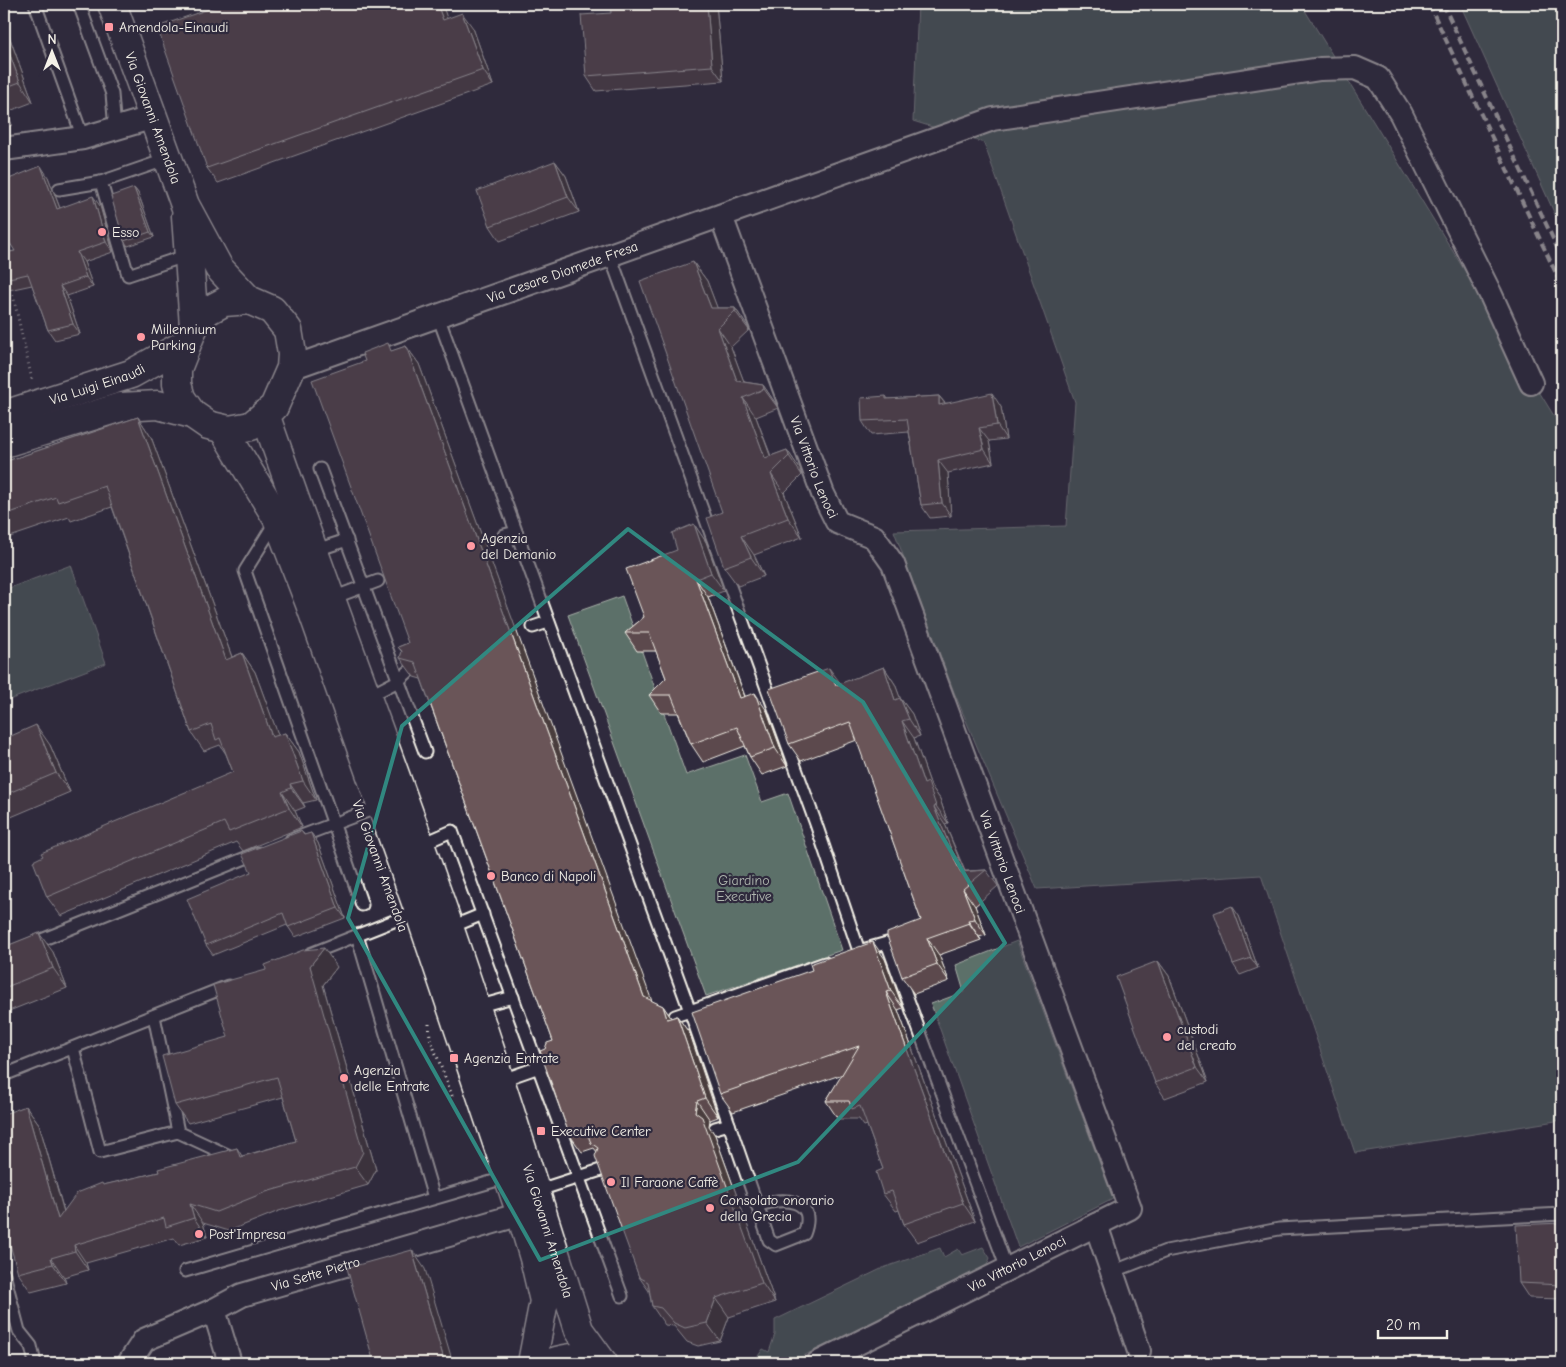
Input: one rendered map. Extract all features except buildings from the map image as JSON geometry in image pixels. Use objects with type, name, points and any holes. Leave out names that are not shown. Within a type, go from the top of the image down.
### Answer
[{"type":"main road","name":"Via Giovanni Amendola","points":[[112,4],[170,158],[185,205],[219,268],[250,300],[272,310],[288,330],[292,354],[291,368],[274,407],[251,426],[229,430],[208,426],[192,414],[180,398],[177,384],[177,369],[189,335],[207,311],[224,302],[250,300]]},
{"type":"main road","name":"Via Giovanni Amendola","points":[[185,205],[190,254],[189,335]]},
{"type":"main road","name":"Via Luigi Einaudi","points":[[4,415],[131,374],[189,335]]},
{"type":"main road","name":"Via Luigi Einaudi","points":[[4,443],[121,407],[158,405],[192,414]]},
{"type":"main road","name":"Via Giovanni Amendola","points":[[265,414],[312,552],[420,845],[502,1080],[579,1330],[603,1363]]},
{"type":"main road","name":"Via Giovanni Amendola","points":[[223,429],[277,518],[383,805],[521,1214],[544,1301],[532,1363]]},
{"type":"main road","name":"Via Giovanni Amendola","points":[[552,1363],[565,1358],[584,1357],[603,1363]]},
{"type":"street","name":"Via Cesare Diomede Fresa","points":[[291,368],[992,119],[1320,69],[1356,68],[1378,78],[1401,114],[1490,293],[1531,383]]},
{"type":"street","points":[[4,149],[83,138],[154,117]]},
{"type":"street","name":"Via Vittorio Lenoci","points":[[721,216],[823,494],[837,522],[874,537],[893,564],[1130,1208],[818,1363]]},
{"type":"street","name":"Via Sette Pietro","points":[[129,1363],[144,1340],[214,1310],[242,1295],[521,1214]]},
{"type":"street","points":[[1096,1225],[1139,1351]]},
{"type":"street","points":[[214,1310],[230,1363]]},
{"type":"lane","points":[[35,4],[83,138]]},
{"type":"lane","points":[[79,4],[112,94],[115,130]]},
{"type":"lane","points":[[59,189],[101,182],[170,158]]},
{"type":"lane","points":[[101,182],[128,275],[190,254]]},
{"type":"lane","points":[[610,255],[816,824],[850,954]]},
{"type":"lane","points":[[438,316],[690,1011],[757,1206],[769,1240],[776,1245],[804,1234],[808,1223],[806,1211],[798,1203],[774,1200],[757,1206]]},
{"type":"lane","points":[[320,469],[425,752]]},
{"type":"lane","points":[[277,518],[245,570],[362,905]]},
{"type":"lane","points":[[504,536],[516,532]]},
{"type":"lane","points":[[312,552],[347,540]]},
{"type":"lane","points":[[330,599],[378,580]]},
{"type":"lane","points":[[533,628],[548,622]]},
{"type":"lane","points":[[366,698],[398,681],[408,672]]},
{"type":"lane","points":[[4,954],[333,823],[383,805]]},
{"type":"lane","points":[[420,845],[452,831],[484,914],[622,1296]]},
{"type":"lane","points":[[294,960],[420,911]]},
{"type":"lane","points":[[449,928],[484,914]]},
{"type":"lane","points":[[357,935],[434,1198]]},
{"type":"lane","points":[[675,1016],[850,954],[887,943],[1007,1269]]},
{"type":"lane","points":[[4,1075],[242,981]]},
{"type":"lane","points":[[476,1007],[513,997]]},
{"type":"lane","points":[[154,1016],[178,1132]]},
{"type":"lane","points":[[73,1048],[100,1152],[178,1132],[239,1161],[248,1158]]},
{"type":"lane","points":[[502,1080],[553,1062]]},
{"type":"lane","points":[[715,1128],[729,1124]]},
{"type":"lane","points":[[536,1191],[604,1169]]},
{"type":"lane","points":[[186,1271],[508,1177]]},
{"type":"lane","points":[[1112,1272],[1166,1251],[1280,1229],[1562,1214]]},
{"type":"lane","points":[[4,1274],[19,1331],[31,1346],[35,1363]]},
{"type":"path","points":[[13,295],[34,387]]},
{"type":"path","points":[[428,1019],[430,1038],[454,1099]]},
{"type":"highlighted area","points":[[628,529],[863,702],[1005,943],[798,1162],[540,1260],[348,918],[402,726]]},
{"type":"green space","points":[[918,4],[1301,4],[1562,429],[1562,1120],[1355,1153],[1261,875],[1037,889],[954,692],[894,531],[1066,526],[1075,402],[984,143],[913,121]]},
{"type":"green space","points":[[1460,4],[1562,4],[1562,230]]},
{"type":"green space","points":[[71,565],[106,663],[4,702],[4,590]]},
{"type":"green space","name":"Giardino Executive","points":[[622,596],[686,775],[745,755],[762,802],[788,793],[842,950],[706,996],[568,615]]},
{"type":"green space","points":[[1017,941],[1113,1199],[1018,1247],[931,1004],[964,992],[956,965]]},
{"type":"green space","points":[[983,1247],[990,1258],[987,1265],[789,1363],[753,1363],[763,1349],[769,1352],[775,1334],[775,1320],[883,1268],[940,1248],[944,1257],[958,1249],[962,1255]]},
{"type":"railway","points":[[1429,4],[1562,286]]},
{"type":"railway","points":[[1443,4],[1562,258]]},
{"type":"place","name":"Amendola-Einaudi","points":[[109,27]]},
{"type":"place","name":"Esso","points":[[102,232]]},
{"type":"place","name":"Millennium Parking","points":[[141,337]]},
{"type":"place","name":"Agenzia del Demanio","points":[[471,546]]},
{"type":"place","name":"Banco di Napoli","points":[[491,876]]},
{"type":"place","name":"custodi del creato","points":[[1167,1037]]},
{"type":"place","name":"Agenzia Entrate","points":[[454,1058]]},
{"type":"place","name":"Agenzia delle Entrate","points":[[344,1078]]},
{"type":"place","name":"Executive Center","points":[[541,1131]]},
{"type":"place","name":"Il Faraone Caffè","points":[[611,1182]]},
{"type":"place","name":"Consolato onorario della Grecia","points":[[710,1208]]},
{"type":"place","name":"Post'Impresa","points":[[199,1234]]}]
